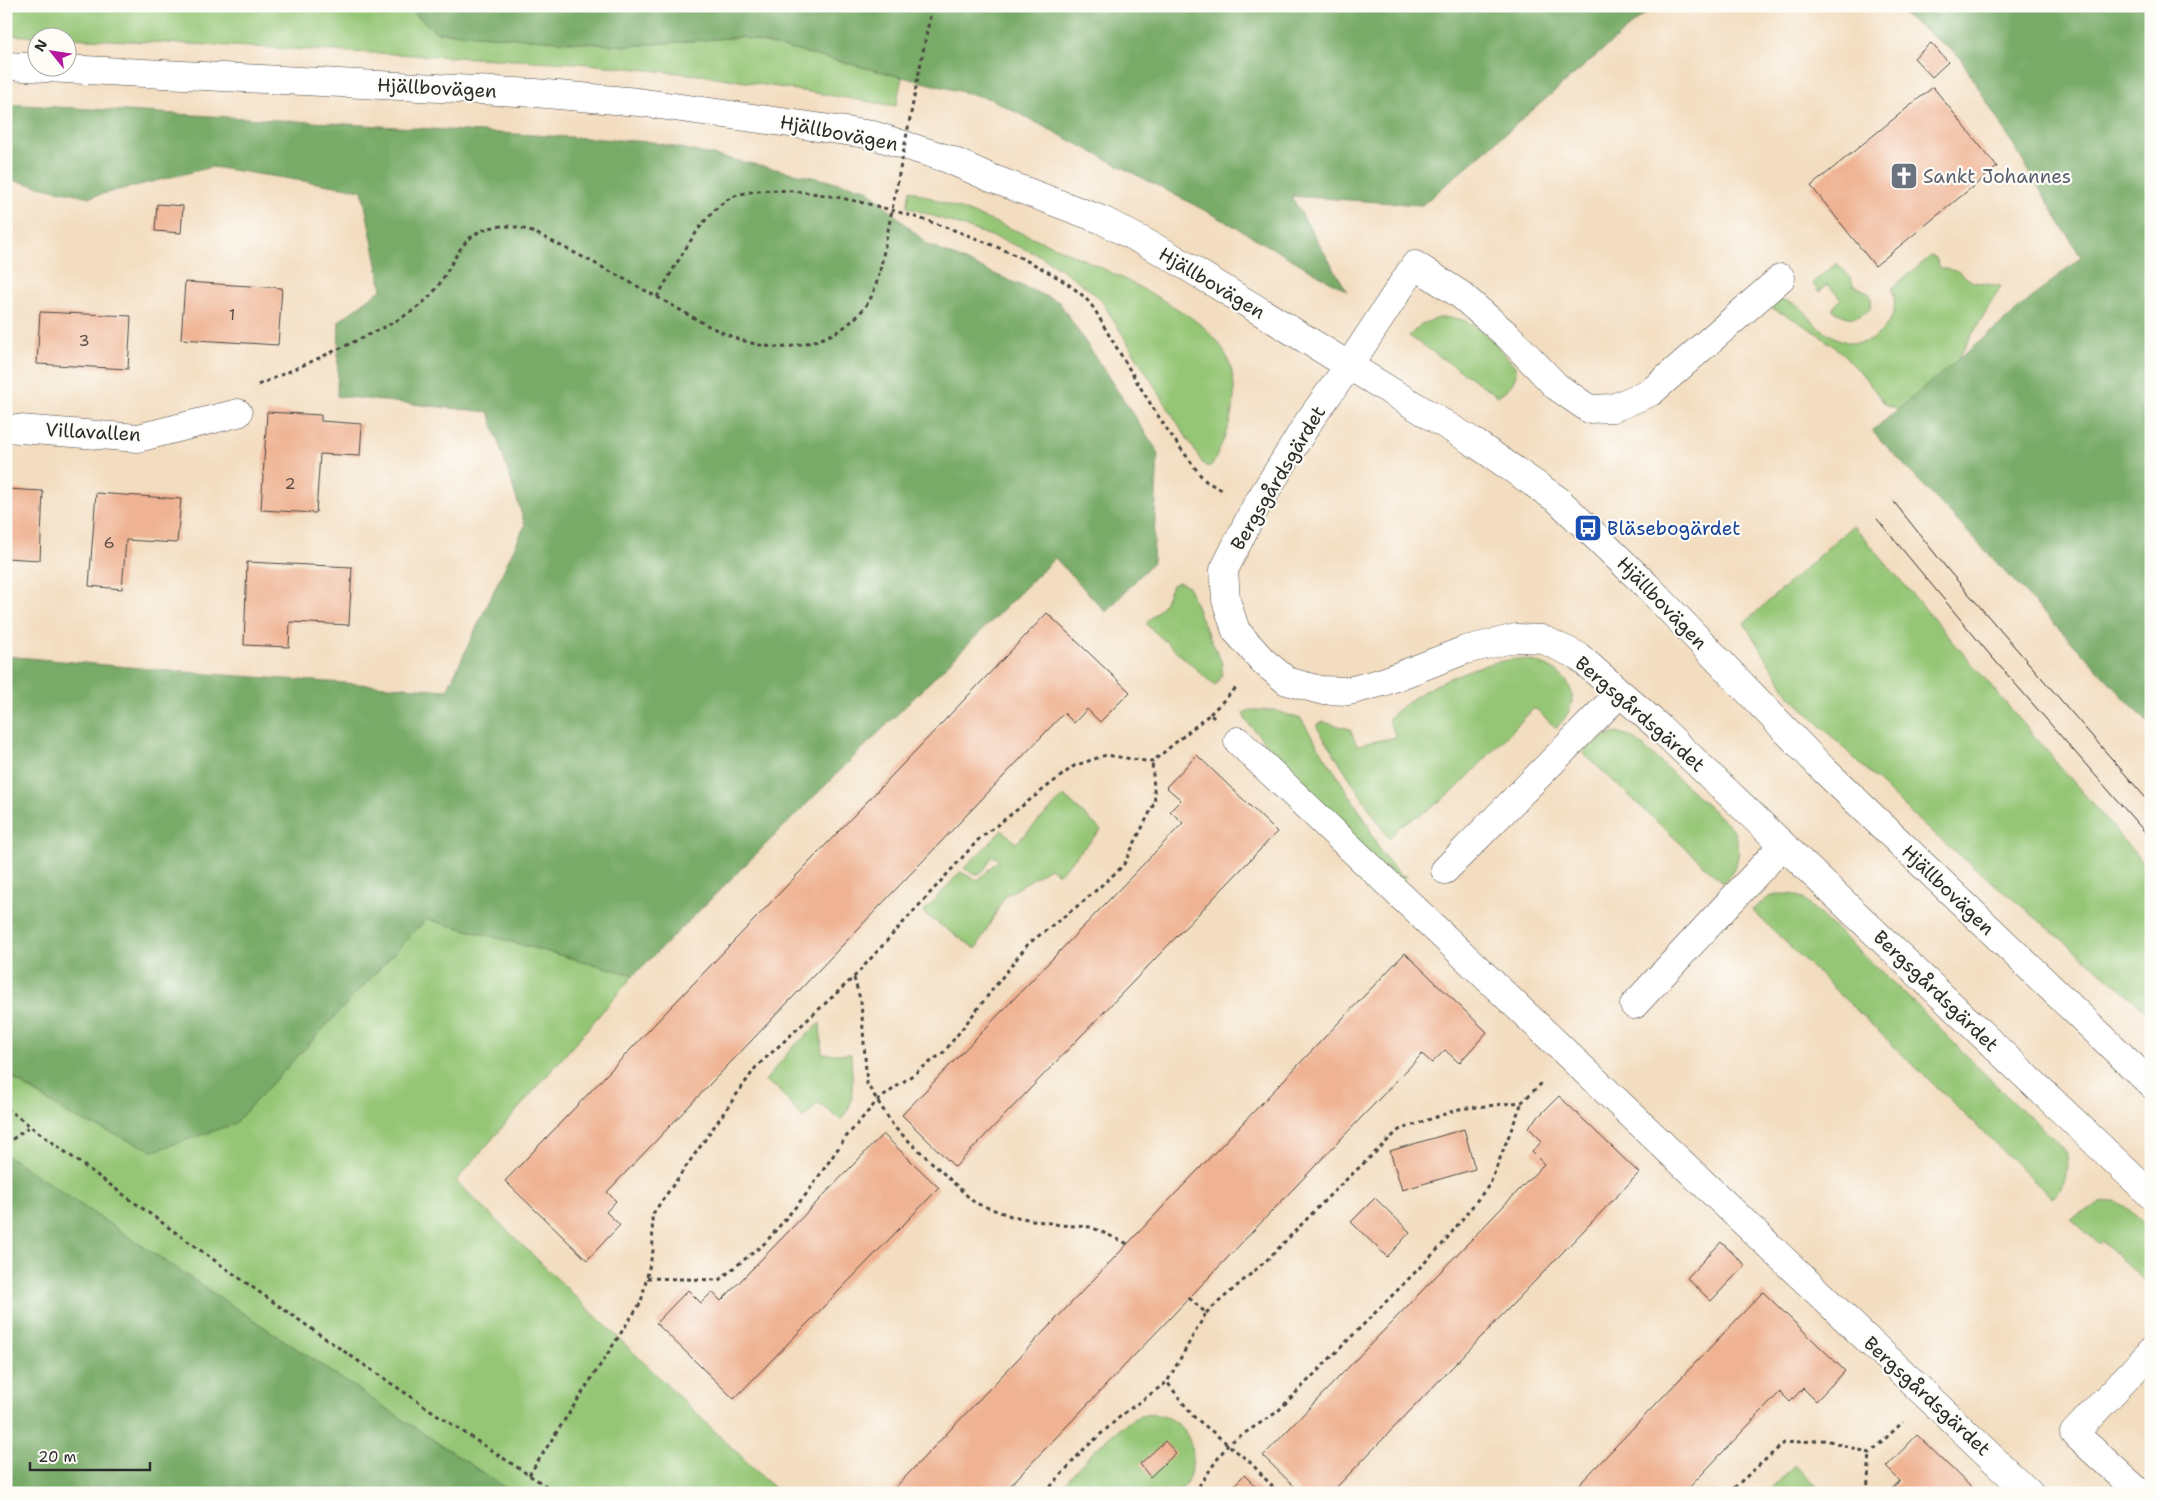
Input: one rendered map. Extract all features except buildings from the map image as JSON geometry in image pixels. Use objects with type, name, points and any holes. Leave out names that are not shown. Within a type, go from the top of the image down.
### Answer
[{"type":"street","name":"Hjällbovägen","points":[[6,66],[535,93],[648,104],[872,136],[948,158],[991,178],[1102,220],[1165,253],[1348,367],[1472,441],[1558,500],[1646,586],[1823,769],[2151,1084]]},
{"type":"street","points":[[1348,367],[1415,265],[1461,295],[1509,337],[1556,386],[1589,408],[1613,408],[1651,392],[1781,278]]},
{"type":"street","name":"Bergsgårdsgärdet","points":[[1348,367],[1309,421],[1255,508],[1224,570],[1226,600],[1236,631],[1263,661],[1286,681],[1320,690],[1349,691],[1382,682],[1465,650],[1516,638],[1542,639],[1578,656],[1660,728],[2151,1196]]},
{"type":"street","name":"Villavallen","points":[[6,428],[138,438],[238,413]]},
{"type":"street","points":[[1445,870],[1620,693]]},
{"type":"street","name":"Bergsgårdsgärdet","points":[[1238,741],[2029,1493]]},
{"type":"street","points":[[1634,1005],[1783,845]]},
{"type":"street","points":[[2140,1493],[2074,1432],[2150,1355]]},
{"type":"path","points":[[238,413],[250,388],[340,349],[398,320],[430,296],[446,275],[461,245],[476,233],[490,228],[505,226],[527,230],[657,297],[716,330],[742,340],[774,347],[796,346],[826,338],[854,321],[870,299],[880,271],[932,6]]},
{"type":"path","points":[[657,297],[686,248],[713,211],[728,199],[747,192],[788,190],[840,197],[927,220],[1052,272],[1087,300],[1173,439],[1206,481],[1255,508]]},
{"type":"path","points":[[529,1475],[642,1302],[653,1251],[652,1215],[756,1067],[854,977],[979,839],[1074,766],[1106,756],[1152,762],[1210,714],[1238,741]]},
{"type":"path","points":[[647,1278],[719,1280],[766,1242],[808,1192],[846,1137],[877,1101],[944,1052],[1028,944],[1084,901],[1123,866],[1155,802],[1152,762]]},
{"type":"path","points":[[854,977],[860,1002],[867,1084],[894,1127],[975,1203],[1010,1216],[1060,1225],[1091,1227],[1128,1244]]},
{"type":"path","points":[[1194,1493],[1228,1444],[1277,1412],[1441,1246],[1490,1184],[1522,1102],[1571,1058]]},
{"type":"path","points":[[1045,1493],[1082,1451],[1109,1426],[1168,1382],[1206,1313],[1268,1258],[1332,1193],[1399,1130],[1459,1109],[1522,1102]]},
{"type":"path","points":[[6,1108],[277,1306],[557,1493]]},
{"type":"path","points":[[6,1144],[30,1126]]},
{"type":"path","points":[[1189,1298],[1206,1313]]},
{"type":"path","points":[[1168,1382],[1193,1416],[1252,1464],[1278,1493]]},
{"type":"path","points":[[1867,1493],[1870,1453],[1929,1398]]},
{"type":"path","points":[[1728,1493],[1784,1443],[1826,1440],[1870,1453]]},
{"type":"green space","points":[[6,6],[406,6],[436,32],[627,46],[741,37],[902,77],[896,106],[709,76],[577,63],[78,39],[78,28],[28,28],[28,36],[6,35]]},
{"type":"green space","points":[[406,6],[1654,6],[1422,205],[1291,196],[1347,291],[1225,221],[991,99],[741,37],[627,46],[436,32]]},
{"type":"green space","points":[[1892,6],[2151,6],[2151,726],[1872,431],[2081,257],[1959,56]]},
{"type":"green space","points":[[6,104],[652,142],[867,189],[928,245],[1059,302],[1158,452],[1153,562],[1106,612],[1055,558],[634,975],[426,919],[234,1124],[154,1151],[71,1116],[6,1073],[6,656],[195,673],[447,690],[525,525],[489,412],[337,396],[339,321],[382,289],[362,190],[212,167],[90,197],[6,179]]},
{"type":"green space","points":[[910,190],[1036,239],[1097,266],[1167,303],[1205,329],[1220,345],[1226,355],[1234,383],[1234,397],[1229,424],[1213,464],[1208,467],[1203,464],[1101,300],[1067,273],[1039,255],[1000,239],[907,207]]},
{"type":"green space","points":[[1931,256],[1936,258],[1940,268],[1957,271],[1973,282],[2001,286],[1933,401],[1911,414],[1885,404],[1862,374],[1842,353],[1815,332],[1771,308],[1777,300],[1793,303],[1799,306],[1823,330],[1833,336],[1843,341],[1861,343],[1877,335],[1891,318],[1895,303],[1892,288]]},
{"type":"green space","points":[[1837,263],[1851,278],[1853,285],[1870,295],[1870,309],[1865,313],[1856,317],[1842,315],[1832,309],[1841,299],[1827,284],[1819,292],[1812,283]]},
{"type":"green space","points":[[1439,318],[1454,318],[1467,322],[1490,338],[1516,367],[1514,381],[1509,387],[1498,396],[1409,336],[1421,324]]},
{"type":"green space","points":[[1853,525],[2151,872],[2151,1016],[2122,989],[1923,825],[1789,695],[1744,623]]},
{"type":"green space","points":[[1178,582],[1187,585],[1190,590],[1222,663],[1222,675],[1215,686],[1146,624],[1164,604],[1172,585]]},
{"type":"green space","points":[[1518,659],[1533,661],[1546,666],[1558,673],[1566,681],[1571,691],[1572,702],[1567,715],[1556,728],[1536,709],[1533,709],[1457,788],[1430,809],[1401,825],[1389,839],[1322,735],[1317,724],[1324,722],[1350,729],[1357,745],[1396,737],[1388,719],[1415,697],[1448,678],[1466,671],[1484,665]]},
{"type":"green space","points":[[1250,710],[1274,710],[1301,719],[1366,821],[1380,851],[1400,875],[1407,876],[1399,883],[1381,874],[1246,721],[1243,713]]},
{"type":"green space","points":[[1617,733],[1627,735],[1636,740],[1732,828],[1738,843],[1738,857],[1733,870],[1723,883],[1583,753],[1594,740]]},
{"type":"green space","points":[[1064,796],[1101,830],[1059,874],[1050,868],[1005,896],[976,949],[923,913],[960,872],[978,880],[999,859],[992,856],[984,870],[978,874],[974,874],[964,868],[1002,830],[1016,843]]},
{"type":"green space","points":[[1779,894],[1792,894],[1802,898],[1902,991],[2012,1101],[2062,1146],[2067,1156],[2068,1167],[2061,1188],[2053,1199],[1752,910],[1769,897]]},
{"type":"green space","points":[[426,919],[634,975],[456,1181],[779,1493],[513,1493],[6,1155],[6,1074],[71,1116],[234,1124]]},
{"type":"green space","points":[[820,1023],[822,1054],[851,1054],[852,1098],[850,1106],[841,1120],[818,1103],[803,1119],[777,1088],[765,1081],[791,1049]]},
{"type":"green space","points":[[6,1155],[513,1493],[6,1493]]},
{"type":"green space","points":[[2115,1201],[2125,1206],[2151,1230],[2151,1287],[2102,1241],[2099,1244],[2071,1219],[2101,1203]]},
{"type":"green space","points":[[1151,1414],[1165,1417],[1177,1423],[1185,1432],[1190,1443],[1193,1456],[1192,1468],[1187,1481],[1179,1493],[1059,1493],[1063,1485],[1081,1464],[1115,1432],[1135,1418]]},
{"type":"green space","points":[[1794,1465],[1824,1493],[1768,1493]]},
{"type":"tram line","points":[[1894,502],[1948,570],[2151,804]]},
{"type":"tram line","points":[[1877,519],[1990,655],[2151,839]]},
{"type":"place","name":"Sankt Johannes","points":[[1904,176]]},
{"type":"place","name":"Bläsebogärdet","points":[[1588,528]]}]
